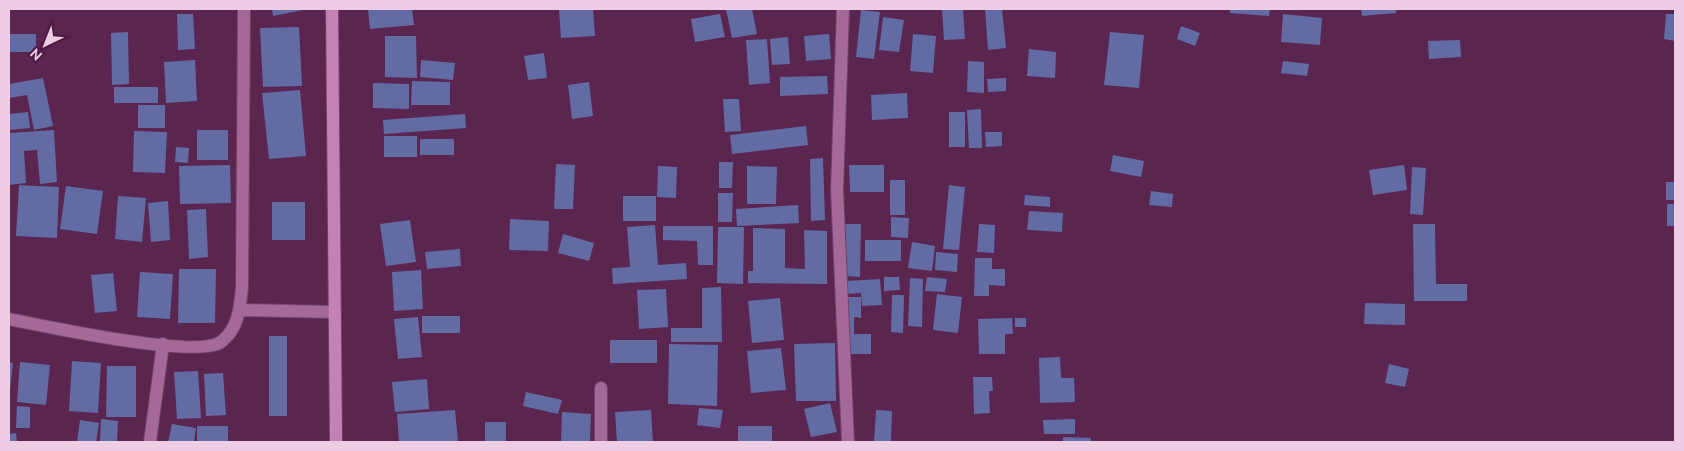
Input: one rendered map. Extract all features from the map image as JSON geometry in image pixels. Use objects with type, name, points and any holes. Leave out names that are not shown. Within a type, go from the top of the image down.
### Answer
[{"type":"main road","points":[[332,9],[336,442]]},
{"type":"street","points":[[9,319],[124,342],[203,347],[219,344],[236,324],[242,287],[245,162],[244,9]]},
{"type":"street","points":[[843,9],[836,190],[848,442]]},
{"type":"street","points":[[239,310],[335,312]]},
{"type":"street","points":[[150,442],[163,344]]},
{"type":"street","points":[[601,388],[601,442]]},
{"type":"building","points":[[272,9],[303,9],[303,10],[273,16]]},
{"type":"building","points":[[368,9],[412,9],[414,25],[370,29]]},
{"type":"building","points":[[559,9],[593,9],[595,36],[561,38]]},
{"type":"building","points":[[726,9],[752,9],[757,34],[732,38]]},
{"type":"building","points":[[942,9],[963,9],[965,39],[944,40]]},
{"type":"building","points":[[985,9],[1002,9],[1006,48],[988,50]]},
{"type":"building","points":[[1230,9],[1270,9],[1269,16],[1230,13]]},
{"type":"building","points":[[1361,9],[1396,9],[1396,13],[1362,16]]},
{"type":"building","points":[[861,10],[880,12],[874,59],[856,57]]},
{"type":"building","points":[[177,14],[193,14],[195,49],[178,50]]},
{"type":"building","points":[[720,14],[725,37],[695,42],[691,19]]},
{"type":"building","points":[[1283,14],[1322,18],[1320,45],[1281,42]]},
{"type":"building","points":[[1666,14],[1675,14],[1675,41],[1664,39]]},
{"type":"building","points":[[883,17],[904,20],[899,52],[879,50]]},
{"type":"building","points":[[1181,26],[1200,33],[1195,46],[1177,39]]},
{"type":"building","points":[[299,27],[302,86],[263,87],[260,28]]},
{"type":"building","points":[[128,32],[129,84],[112,85],[111,33]]},
{"type":"building","points":[[1110,32],[1144,35],[1139,88],[1104,85]]},
{"type":"building","points":[[9,34],[36,34],[36,52],[9,52]]},
{"type":"building","points":[[829,34],[831,59],[806,61],[804,36]]},
{"type":"building","points":[[913,34],[936,36],[933,73],[910,71]]},
{"type":"building","points":[[385,36],[416,36],[417,78],[385,77]]},
{"type":"building","points":[[788,37],[790,64],[772,65],[770,39]]},
{"type":"building","points":[[767,39],[770,83],[749,85],[746,40]]},
{"type":"building","points":[[1460,40],[1461,57],[1429,59],[1428,41]]},
{"type":"building","points":[[1029,49],[1056,52],[1055,78],[1027,76]]},
{"type":"building","points":[[544,53],[547,78],[528,80],[524,56]]},
{"type":"building","points":[[195,60],[197,101],[166,103],[164,62]]},
{"type":"building","points":[[421,60],[455,63],[453,80],[420,77]]},
{"type":"building","points":[[968,61],[984,62],[984,93],[967,92]]},
{"type":"building","points":[[1283,61],[1309,64],[1307,76],[1281,73]]},
{"type":"building","points":[[827,76],[828,94],[780,96],[780,77]]},
{"type":"building","points":[[43,78],[53,126],[34,130],[27,95],[9,98],[9,84]]},
{"type":"building","points":[[1006,78],[1006,91],[988,92],[987,79]]},
{"type":"building","points":[[412,81],[450,82],[450,105],[411,105]]},
{"type":"building","points":[[589,82],[593,116],[572,119],[568,85]]},
{"type":"building","points":[[373,83],[409,84],[409,109],[373,108]]},
{"type":"building","points":[[114,87],[158,87],[158,103],[114,103]]},
{"type":"building","points":[[300,90],[306,156],[269,159],[262,93]]},
{"type":"building","points":[[907,93],[908,118],[872,120],[871,95]]},
{"type":"building","points":[[723,99],[739,99],[741,131],[725,132]]},
{"type":"building","points":[[138,105],[165,105],[165,128],[138,128]]},
{"type":"building","points":[[981,109],[982,148],[969,148],[967,110]]},
{"type":"building","points":[[28,112],[30,128],[9,130],[9,114]]},
{"type":"building","points":[[949,112],[965,112],[965,147],[949,147]]},
{"type":"building","points":[[465,114],[466,128],[384,134],[383,120]]},
{"type":"building","points":[[806,126],[808,145],[732,154],[730,135]]},
{"type":"building","points":[[54,130],[57,182],[40,184],[37,150],[24,151],[26,183],[9,185],[9,133]]},
{"type":"building","points":[[197,130],[228,130],[228,160],[197,160]]},
{"type":"building","points":[[134,131],[167,132],[165,173],[133,172]]},
{"type":"building","points":[[985,132],[1002,132],[1002,146],[986,147]]},
{"type":"building","points":[[384,136],[417,136],[417,157],[384,157]]},
{"type":"building","points":[[420,139],[454,139],[454,155],[420,155]]},
{"type":"building","points":[[176,147],[189,148],[188,163],[175,162]]},
{"type":"building","points":[[1113,155],[1144,161],[1141,177],[1110,171]]},
{"type":"building","points":[[823,158],[825,220],[811,221],[810,159]]},
{"type":"building","points":[[719,162],[733,162],[732,188],[719,188]]},
{"type":"building","points":[[556,164],[575,165],[573,209],[554,209]]},
{"type":"building","points":[[230,165],[231,203],[180,204],[179,166]]},
{"type":"building","points":[[849,165],[884,165],[884,192],[850,192]]},
{"type":"building","points":[[1404,165],[1407,190],[1373,195],[1369,170]]},
{"type":"building","points":[[658,166],[677,167],[676,198],[657,197]]},
{"type":"building","points":[[747,166],[777,167],[776,204],[747,204]]},
{"type":"building","points":[[1412,167],[1426,168],[1423,215],[1410,214]]},
{"type":"building","points":[[890,180],[905,180],[905,215],[890,215]]},
{"type":"building","points":[[1666,182],[1675,182],[1675,200],[1666,200]]},
{"type":"building","points":[[19,185],[59,187],[57,238],[16,236]]},
{"type":"building","points":[[949,185],[965,187],[959,250],[943,249]]},
{"type":"building","points":[[66,186],[103,191],[97,234],[60,229]]},
{"type":"building","points":[[1151,191],[1173,194],[1172,207],[1149,205]]},
{"type":"building","points":[[718,193],[733,193],[732,222],[718,222]]},
{"type":"building","points":[[1025,195],[1050,197],[1050,207],[1024,205]]},
{"type":"building","points":[[118,196],[146,198],[142,242],[115,239]]},
{"type":"building","points":[[623,196],[656,196],[656,221],[623,221]]},
{"type":"building","points":[[168,201],[170,240],[151,242],[148,203]]},
{"type":"building","points":[[272,202],[305,202],[305,240],[272,240]]},
{"type":"building","points":[[1667,204],[1675,204],[1675,226],[1667,226]]},
{"type":"building","points":[[798,205],[799,223],[737,226],[736,209]]},
{"type":"building","points":[[206,209],[208,257],[189,259],[187,210]]},
{"type":"building","points":[[1029,211],[1063,213],[1062,232],[1027,230]]},
{"type":"building","points":[[891,217],[909,218],[908,238],[891,237]]},
{"type":"building","points":[[510,219],[549,221],[548,251],[509,250]]},
{"type":"building","points":[[410,220],[416,262],[386,266],[380,224]]},
{"type":"building","points":[[845,224],[861,224],[860,277],[843,276]]},
{"type":"building","points":[[979,224],[995,225],[994,253],[977,252]]},
{"type":"building","points":[[1413,224],[1435,224],[1436,284],[1467,284],[1467,301],[1414,301]]},
{"type":"building","points":[[655,225],[658,265],[686,263],[687,279],[613,284],[612,268],[630,267],[627,227]]},
{"type":"building","points":[[663,226],[713,226],[713,265],[698,265],[697,241],[663,240]]},
{"type":"building","points":[[718,227],[744,227],[743,284],[717,283]]},
{"type":"building","points":[[753,228],[785,229],[785,268],[805,269],[804,230],[827,231],[827,284],[748,283],[748,271],[753,271]]},
{"type":"building","points":[[563,234],[594,243],[589,261],[558,253]]},
{"type":"building","points":[[865,240],[901,240],[901,261],[865,261]]},
{"type":"building","points":[[912,242],[935,246],[932,271],[908,268]]},
{"type":"building","points":[[460,249],[461,266],[427,269],[425,252]]},
{"type":"building","points":[[936,252],[958,254],[957,272],[935,270]]},
{"type":"building","points":[[975,258],[992,258],[992,269],[1005,269],[1005,286],[989,285],[989,296],[974,296]]},
{"type":"building","points":[[179,269],[216,269],[215,323],[178,323]]},
{"type":"building","points":[[421,270],[423,309],[394,311],[392,272]]},
{"type":"building","points":[[140,272],[173,274],[170,319],[137,317]]},
{"type":"building","points":[[113,273],[117,311],[95,313],[91,275]]},
{"type":"building","points":[[884,277],[899,277],[900,290],[884,291]]},
{"type":"building","points":[[927,277],[947,279],[945,292],[925,291]]},
{"type":"building","points":[[910,278],[923,279],[922,327],[908,326]]},
{"type":"building","points":[[880,279],[882,305],[862,306],[861,293],[848,294],[847,281]]},
{"type":"building","points":[[721,287],[722,342],[671,342],[671,328],[702,328],[702,288]]},
{"type":"building","points":[[666,289],[668,327],[639,329],[637,290]]},
{"type":"building","points":[[937,294],[962,297],[958,333],[933,330]]},
{"type":"building","points":[[892,295],[904,295],[903,333],[891,332]]},
{"type":"building","points":[[844,297],[861,297],[861,318],[854,317],[854,334],[871,334],[871,354],[845,354]]},
{"type":"building","points":[[780,298],[784,340],[752,343],[748,301]]},
{"type":"building","points":[[1365,303],[1405,304],[1405,325],[1364,324]]},
{"type":"building","points":[[422,316],[460,316],[460,333],[422,333]]},
{"type":"building","points":[[418,317],[422,357],[398,359],[394,319]]},
{"type":"building","points":[[1012,318],[1013,334],[1005,334],[1005,354],[979,354],[978,319]]},
{"type":"building","points":[[1015,318],[1026,318],[1026,327],[1015,327]]},
{"type":"building","points":[[269,336],[287,336],[287,416],[269,416]]},
{"type":"building","points":[[610,340],[657,340],[657,363],[610,363]]},
{"type":"building","points":[[835,343],[836,401],[796,401],[794,344]]},
{"type":"building","points":[[669,344],[718,345],[717,406],[668,404]]},
{"type":"building","points":[[781,348],[786,390],[751,393],[747,351]]},
{"type":"building","points":[[1060,357],[1061,378],[1074,378],[1075,402],[1040,403],[1039,358]]},
{"type":"building","points":[[72,361],[101,363],[98,413],[69,411]]},
{"type":"building","points":[[9,362],[13,363],[10,391],[9,391]]},
{"type":"building","points":[[20,362],[50,365],[46,405],[17,402]]},
{"type":"building","points":[[1389,364],[1409,369],[1405,387],[1385,383]]},
{"type":"building","points":[[107,366],[136,366],[136,417],[106,417]]},
{"type":"building","points":[[198,371],[201,418],[177,419],[174,372]]},
{"type":"building","points":[[223,373],[226,415],[206,416],[204,374]]},
{"type":"building","points":[[973,377],[992,377],[993,391],[989,391],[990,413],[974,414]]},
{"type":"building","points":[[427,379],[429,409],[395,412],[392,382]]},
{"type":"building","points":[[526,392],[562,400],[558,414],[523,406]]},
{"type":"building","points":[[830,403],[837,432],[811,437],[804,409]]},
{"type":"building","points":[[17,406],[30,407],[30,428],[16,428]]},
{"type":"building","points":[[699,408],[723,410],[720,428],[697,425]]},
{"type":"building","points":[[455,410],[458,441],[399,442],[397,414]]},
{"type":"building","points":[[651,410],[653,442],[617,442],[615,412]]},
{"type":"building","points":[[876,410],[892,411],[891,442],[874,442]]},
{"type":"building","points":[[562,412],[591,414],[590,442],[561,442]]},
{"type":"building","points":[[101,419],[118,421],[117,442],[100,442]]},
{"type":"building","points":[[1075,419],[1075,434],[1044,434],[1043,420]]},
{"type":"building","points":[[80,420],[99,423],[96,442],[77,442]]},
{"type":"building","points":[[485,422],[506,422],[506,442],[485,442]]},
{"type":"building","points":[[172,424],[196,428],[194,442],[168,442]]},
{"type":"building","points":[[197,426],[228,426],[228,442],[197,442]]},
{"type":"building","points":[[738,426],[772,426],[772,441],[738,441]]},
{"type":"building","points":[[16,433],[17,442],[9,442],[9,434]]},
{"type":"building","points":[[1063,437],[1091,438],[1091,442],[1063,442]]}]
